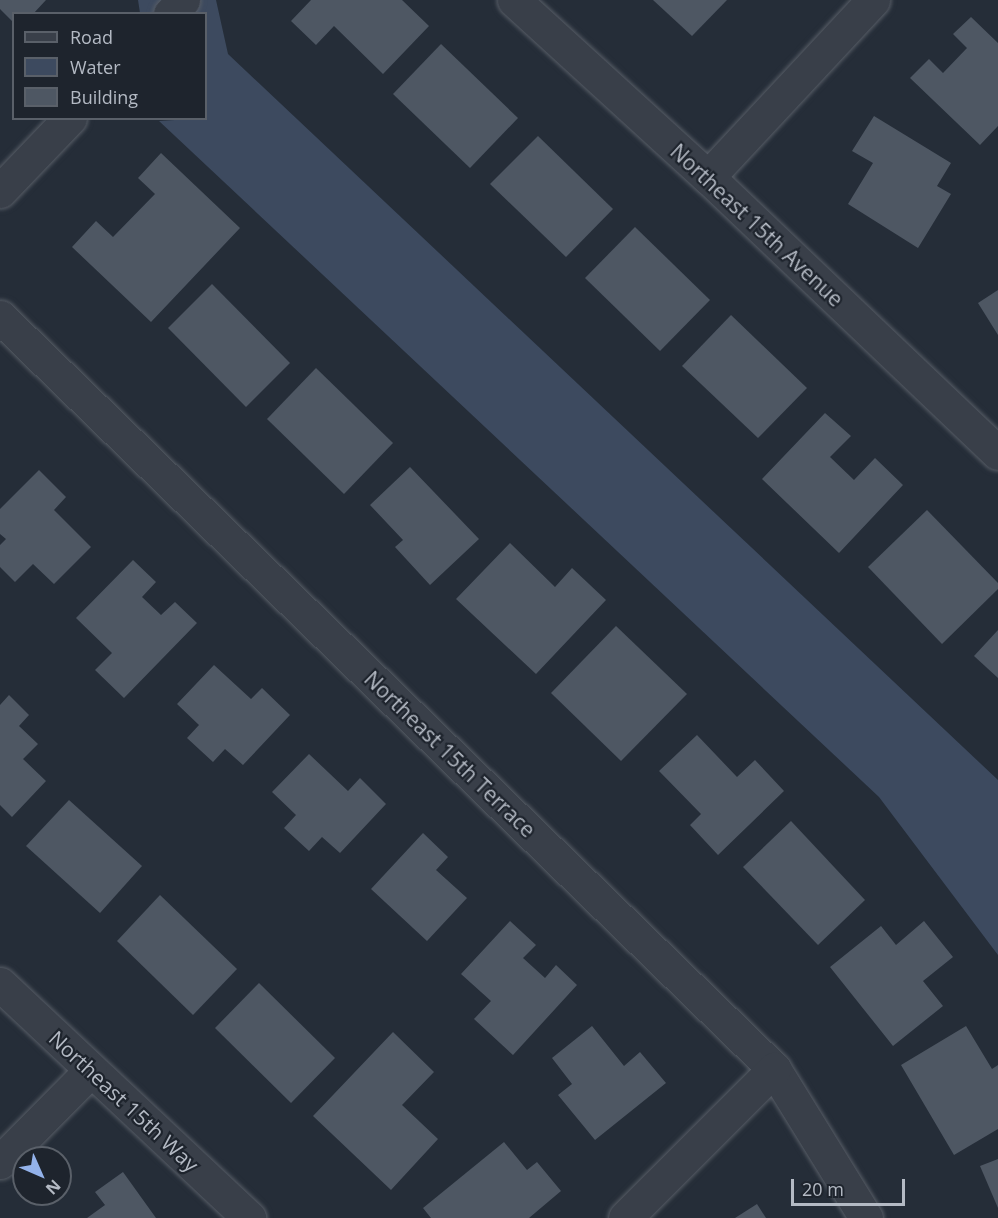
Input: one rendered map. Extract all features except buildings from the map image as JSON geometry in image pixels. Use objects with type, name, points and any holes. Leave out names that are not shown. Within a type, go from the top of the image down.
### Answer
[{"type":"street","points":[[172,12],[183,0]]},
{"type":"street","name":"Northeast 15th Avenue","points":[[514,0],[708,177],[998,453]]},
{"type":"street","points":[[708,177],[873,0]]},
{"type":"street","points":[[3,182],[67,120]]},
{"type":"street","name":"Northeast 15th Terrace","points":[[0,317],[774,1069],[866,1218]]},
{"type":"street","name":"Northeast 15th Way","points":[[0,984],[249,1218]]},
{"type":"street","points":[[625,1218],[774,1069]]},
{"type":"street","points":[[0,1162],[90,1071]]},
{"type":"water","points":[[138,0],[216,0],[228,54],[998,780],[998,955],[879,797],[159,121],[207,120],[207,12],[140,12]]}]
